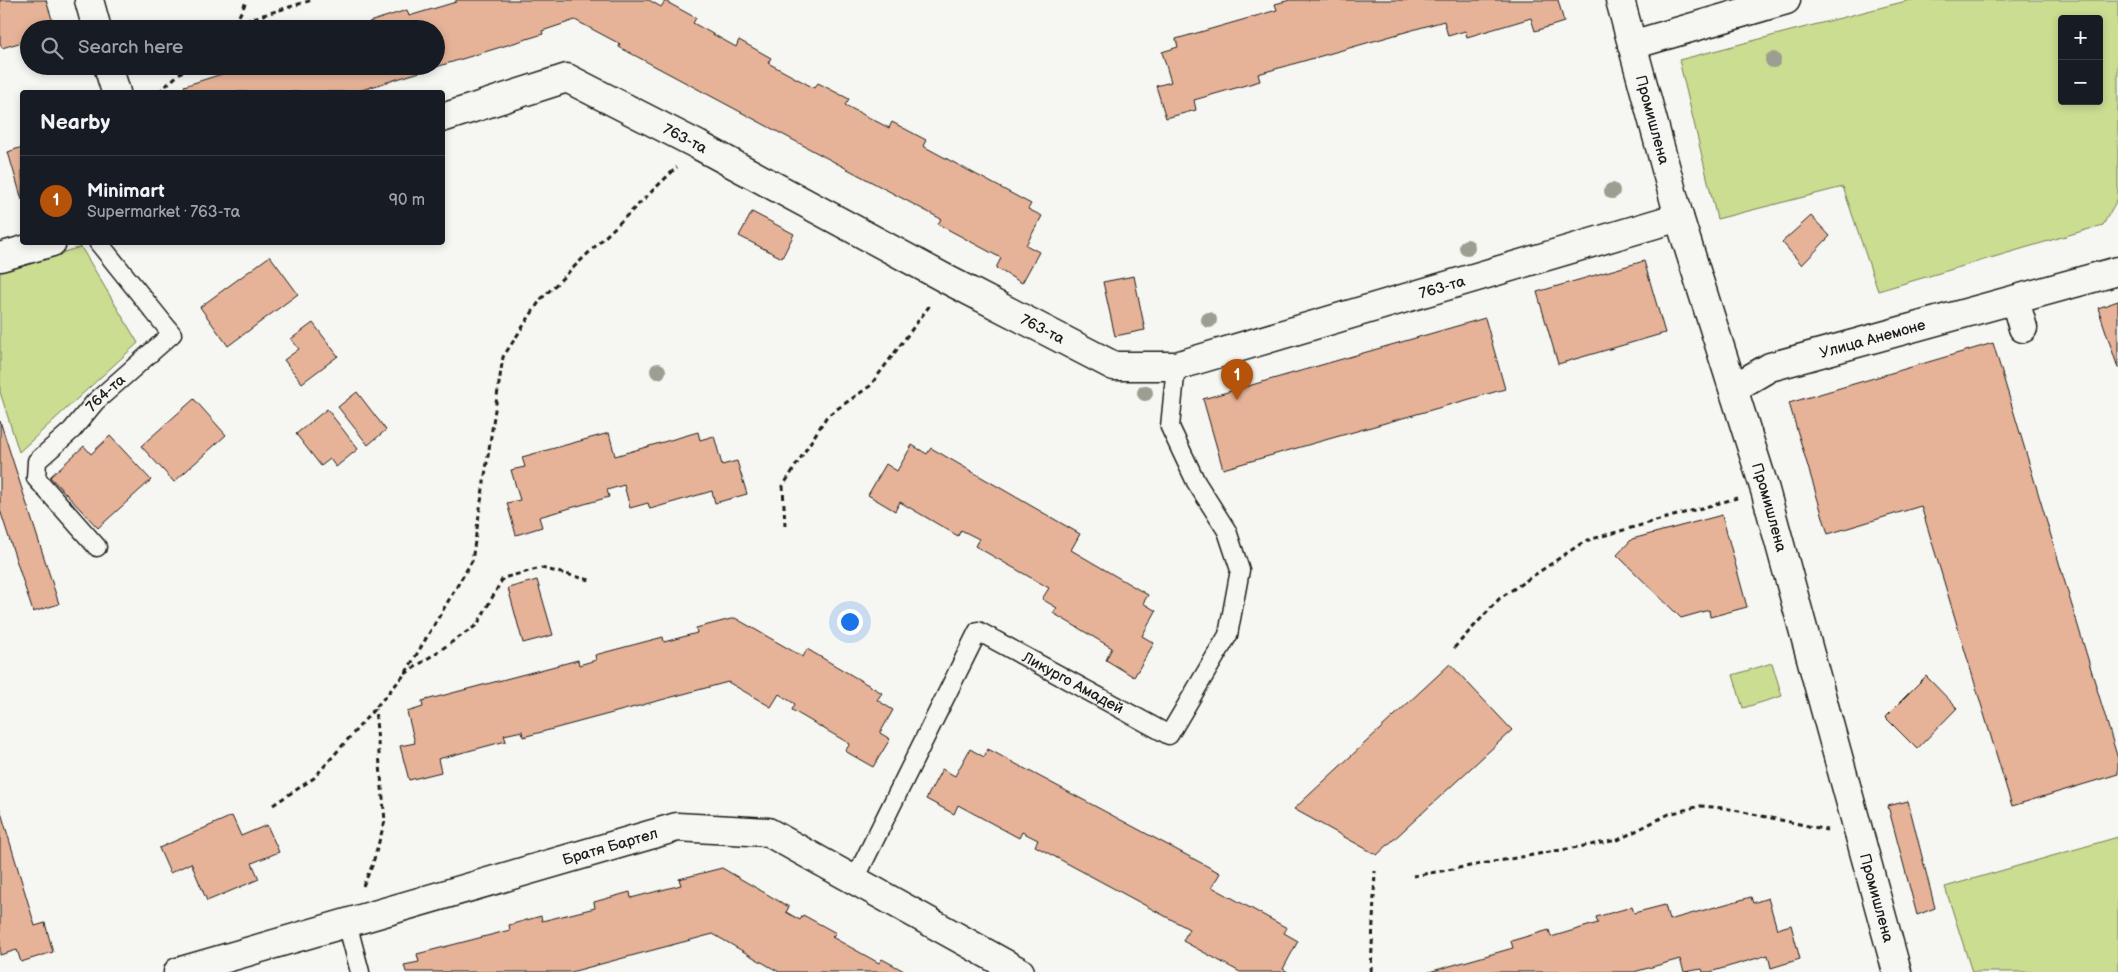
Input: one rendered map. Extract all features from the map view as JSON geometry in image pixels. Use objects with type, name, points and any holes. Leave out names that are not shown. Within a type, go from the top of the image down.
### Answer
[{"type":"street","points":[[89,0],[95,20]]},
{"type":"street","name":"Промишлена","points":[[1620,0],[1679,217],[1765,490],[1860,837],[1893,971]]},
{"type":"street","points":[[1632,45],[1786,0]]},
{"type":"street","points":[[111,75],[115,90]]},
{"type":"street","name":"763-та","points":[[445,117],[567,78],[698,145],[948,280],[1114,366],[1176,366],[1679,217]]},
{"type":"street","points":[[0,257],[42,245]]},
{"type":"street","name":"Улица Анемоне","points":[[1734,388],[1770,367],[2118,271]]},
{"type":"street","points":[[2015,300],[2023,328]]},
{"type":"street","name":"Братя Бартел","points":[[178,972],[678,827],[768,832],[1020,972]]},
{"type":"lane","name":"764-та","points":[[97,547],[36,478],[36,460],[72,430],[95,402],[172,334],[100,245]]},
{"type":"lane","name":"Ликурго Амадей","points":[[854,879],[978,632],[1169,735],[1228,635],[1240,570],[1227,531],[1196,482],[1170,427],[1176,366]]},
{"type":"lane","points":[[347,923],[360,972]]},
{"type":"path","points":[[236,20],[247,0]]},
{"type":"path","points":[[247,20],[312,0]]},
{"type":"path","points":[[161,90],[178,75]]},
{"type":"path","points":[[273,805],[314,778],[405,674],[472,561],[503,357],[541,299],[698,145]]},
{"type":"path","points":[[784,526],[783,486],[827,416],[870,386],[948,280]]},
{"type":"path","points":[[1454,648],[1500,598],[1585,540],[1765,490]]},
{"type":"path","points":[[405,674],[477,625],[503,578],[541,568],[590,580]]},
{"type":"path","points":[[347,923],[372,866],[385,821],[375,708]]},
{"type":"path","points":[[1413,876],[1618,840],[1669,814],[1700,806],[1726,808],[1860,837]]},
{"type":"path","points":[[1371,972],[1375,871]]},
{"type":"green space","points":[[1910,0],[2118,0],[2118,198],[2103,225],[1878,291],[1843,187],[1717,219],[1679,60]]},
{"type":"green space","points":[[81,247],[138,343],[19,452],[0,392],[0,270]]},
{"type":"green space","points":[[1772,663],[1782,696],[1743,708],[1733,675]]},
{"type":"green space","points":[[2118,837],[2118,972],[1972,972],[1945,887]]},
{"type":"building","points":[[0,0],[46,0],[52,20],[20,20],[20,43],[2,48],[0,43]]},
{"type":"building","points":[[456,0],[649,0],[661,7],[665,1],[696,18],[693,23],[736,47],[739,40],[771,58],[768,63],[814,88],[818,83],[849,99],[845,105],[889,128],[892,122],[926,140],[923,146],[1031,204],[1028,209],[1042,216],[1026,245],[1039,252],[1022,283],[996,268],[1001,258],[938,224],[941,219],[619,47],[620,44],[575,20],[542,31],[543,34],[445,64],[445,20],[375,20],[407,10],[409,16],[456,2]]},
{"type":"building","points":[[1290,0],[1558,0],[1564,22],[1535,31],[1531,18],[1467,37],[1465,31],[1448,36],[1444,21],[1258,74],[1260,81],[1194,100],[1196,110],[1166,118],[1156,86],[1171,82],[1162,52],[1178,47],[1176,39],[1277,10],[1275,4]]},
{"type":"building","points":[[219,75],[410,75],[361,90],[185,90],[184,86]]},
{"type":"building","points":[[20,148],[20,193],[8,152]]},
{"type":"building","points":[[752,212],[794,234],[782,258],[739,236]]},
{"type":"building","points":[[1811,216],[1830,236],[1802,265],[1782,242]]},
{"type":"building","points":[[270,256],[298,294],[228,346],[200,307]]},
{"type":"building","points":[[1644,261],[1665,333],[1558,364],[1537,292]]},
{"type":"building","points":[[1134,276],[1145,330],[1115,336],[1103,282]]},
{"type":"building","points":[[2118,301],[2118,368],[2098,308]]},
{"type":"building","points":[[1485,318],[1505,389],[1223,469],[1203,399]]},
{"type":"building","points":[[313,323],[338,356],[302,383],[284,360],[299,349],[291,339]]},
{"type":"building","points":[[1993,343],[2118,759],[2118,774],[2012,806],[1921,506],[1828,534],[1789,403]]},
{"type":"building","points":[[357,392],[386,430],[368,445],[338,407]]},
{"type":"building","points":[[194,399],[226,435],[174,482],[141,446]]},
{"type":"building","points":[[327,409],[358,449],[336,467],[330,459],[321,466],[296,434]]},
{"type":"building","points":[[0,421],[59,604],[33,612],[0,510]]},
{"type":"building","points":[[698,432],[700,440],[714,436],[722,465],[737,461],[747,494],[715,503],[712,491],[650,509],[648,503],[630,508],[624,485],[607,490],[609,497],[539,517],[542,527],[516,535],[507,503],[520,500],[511,470],[525,467],[522,457],[609,433],[615,456]]},
{"type":"building","points":[[110,436],[151,480],[98,528],[50,477],[84,446],[91,454]]},
{"type":"building","points":[[912,445],[927,454],[931,448],[1080,534],[1071,550],[1148,595],[1143,603],[1156,611],[1142,636],[1154,643],[1134,677],[1106,660],[1112,648],[1053,613],[1057,608],[1042,599],[1049,588],[975,546],[979,539],[961,530],[958,536],[900,502],[895,511],[868,495],[886,464],[897,471]]},
{"type":"building","points":[[1722,515],[1747,607],[1710,617],[1709,610],[1681,618],[1617,555],[1632,539]]},
{"type":"building","points":[[537,580],[553,635],[523,643],[508,588]]},
{"type":"building","points":[[735,618],[803,657],[807,649],[882,693],[877,700],[893,710],[880,733],[890,739],[873,767],[845,751],[850,744],[792,710],[795,704],[779,694],[771,707],[728,682],[523,737],[522,731],[504,735],[506,741],[438,759],[441,772],[409,780],[400,746],[415,743],[407,712],[423,707],[422,701],[578,660],[579,665],[596,660],[595,655],[663,637],[664,642],[697,633],[696,628]]},
{"type":"building","points":[[1450,664],[1512,730],[1377,855],[1294,809]]},
{"type":"building","points":[[1926,676],[1957,708],[1917,749],[1885,717]]},
{"type":"building","points":[[970,749],[984,757],[988,749],[1220,873],[1212,887],[1287,928],[1284,933],[1298,941],[1283,969],[1288,972],[1240,972],[1183,941],[1189,929],[1035,846],[1038,840],[1022,832],[1019,838],[958,805],[954,814],[926,799],[942,769],[955,776]]},
{"type":"building","points":[[1908,801],[1935,908],[1917,915],[1888,806]]},
{"type":"building","points":[[0,809],[35,926],[45,923],[53,952],[21,962],[17,950],[0,955]]},
{"type":"building","points":[[232,816],[241,836],[267,825],[279,852],[252,863],[259,879],[207,901],[191,863],[170,873],[159,848]]},
{"type":"building","points":[[722,868],[789,907],[786,912],[800,920],[803,915],[836,933],[832,937],[879,963],[882,959],[906,972],[779,972],[713,934],[571,972],[406,972],[404,965],[419,962],[417,954],[510,930],[509,925],[541,916],[542,921],[595,908],[594,902],[630,892],[631,898],[681,885],[679,879]]},
{"type":"building","points":[[1751,897],[1753,903],[1768,898],[1777,929],[1791,925],[1800,959],[1771,968],[1768,955],[1710,972],[1703,972],[1702,969],[1684,972],[1680,959],[1634,972],[1429,972],[1513,948],[1511,941],[1549,930],[1551,937],[1598,923],[1596,917],[1632,907],[1634,913],[1665,905],[1669,920]]},
{"type":"place","name":"Minimart","points":[[1237,400]]}]
